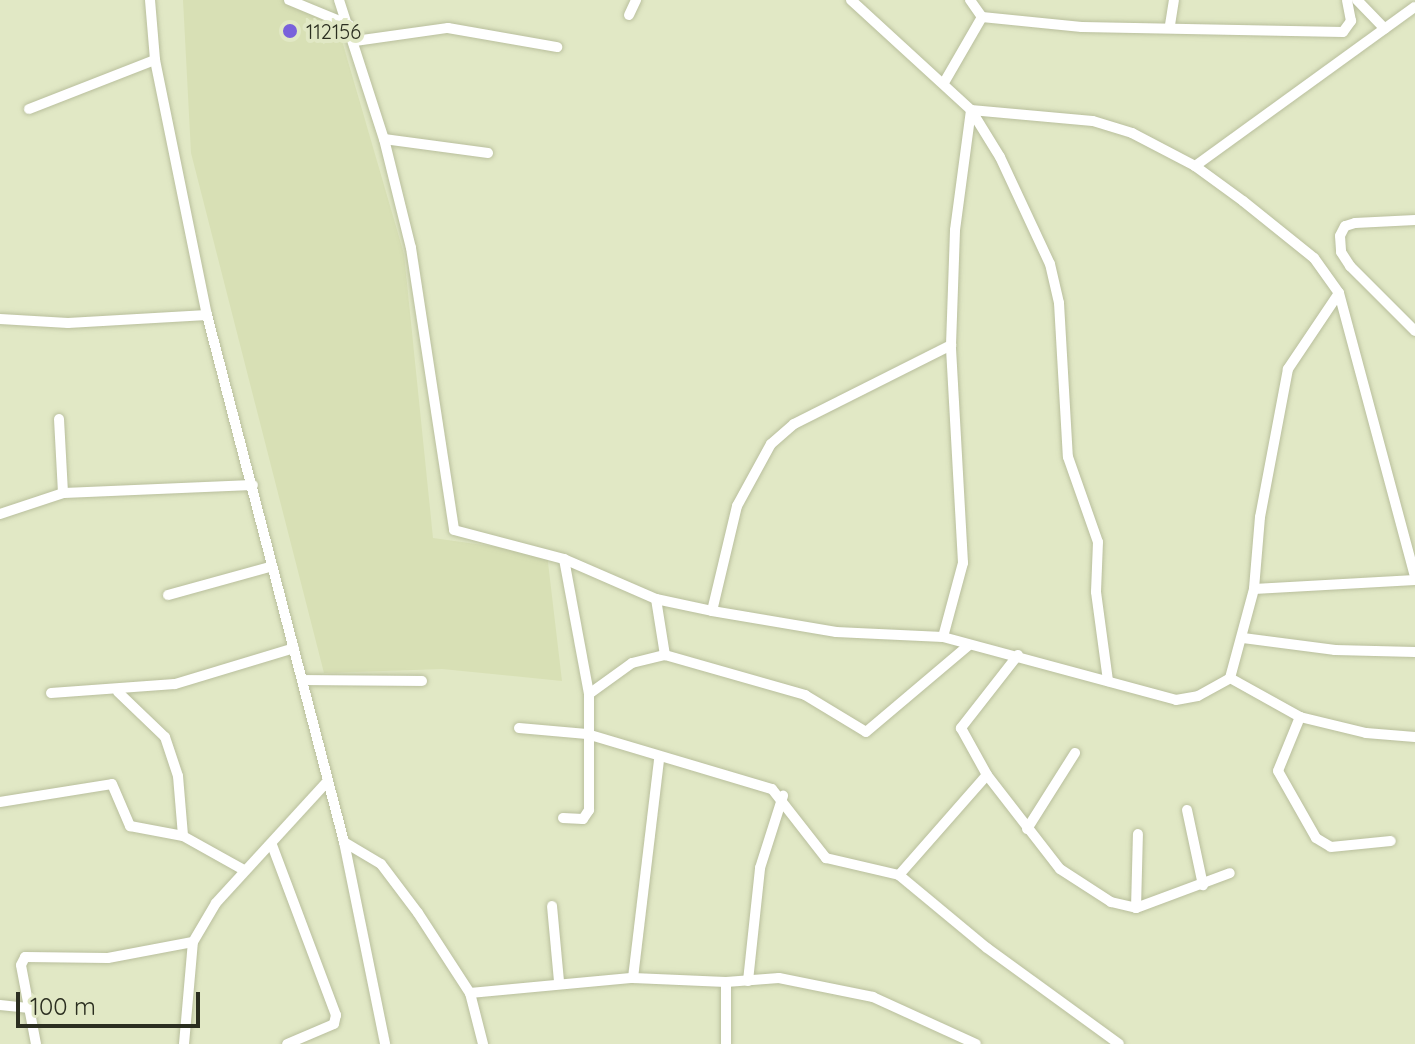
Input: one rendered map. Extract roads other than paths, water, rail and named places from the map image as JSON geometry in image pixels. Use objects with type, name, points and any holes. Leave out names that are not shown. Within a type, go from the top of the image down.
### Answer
[{"type":"street","points":[[150,0],[155,60],[207,315],[253,485],[270,567],[303,680],[344,842],[385,1044]]},
{"type":"street","points":[[289,0],[349,25]]},
{"type":"street","points":[[339,0],[355,41],[384,139],[411,248],[450,526],[461,534],[564,559],[656,599],[836,632],[943,637],[1188,700],[1230,678],[1254,589],[1260,517],[1288,369],[1339,293]]},
{"type":"street","points":[[629,15],[636,0]]},
{"type":"street","points":[[851,0],[945,81],[971,110],[1000,157],[1057,285],[1066,442],[1098,542],[1096,592],[1108,681]]},
{"type":"street","points":[[970,0],[982,17],[1082,27],[1170,25],[1343,32],[1351,21],[1347,0]]},
{"type":"street","points":[[1170,25],[1174,0]]},
{"type":"street","points":[[1357,0],[1385,29]]},
{"type":"street","points":[[1195,166],[1415,7]]},
{"type":"street","points":[[945,81],[982,17]]},
{"type":"street","points":[[355,41],[448,28],[557,47]]},
{"type":"street","points":[[29,109],[155,60]]},
{"type":"street","points":[[971,110],[1093,121],[1132,133],[1195,166],[1314,258],[1339,293],[1415,578],[1254,589]]},
{"type":"street","points":[[943,637],[963,563],[951,345],[955,230],[971,110]]},
{"type":"street","points":[[384,139],[488,153]]},
{"type":"street","points":[[1415,220],[1366,220],[1345,226],[1340,236],[1341,252],[1350,266],[1415,331]]},
{"type":"street","points":[[0,319],[68,323],[207,315]]},
{"type":"street","points":[[712,611],[737,506],[771,444],[794,424],[951,345]]},
{"type":"street","points":[[59,419],[63,493]]},
{"type":"street","points":[[0,514],[63,493],[253,485]]},
{"type":"street","points":[[563,818],[588,815],[589,694],[564,559]]},
{"type":"street","points":[[168,595],[270,567]]},
{"type":"street","points":[[656,599],[665,655]]},
{"type":"street","points":[[1243,638],[1335,650],[1415,652]]},
{"type":"street","points":[[589,694],[632,663],[665,655],[805,695],[866,732],[969,645]]},
{"type":"street","points":[[51,693],[118,692],[175,684],[294,648]]},
{"type":"street","points":[[1018,655],[961,724],[987,775],[1060,869],[1086,889],[1136,908],[1230,873]]},
{"type":"street","points":[[1230,678],[1300,717],[1366,733],[1415,737]]},
{"type":"street","points":[[303,680],[422,681]]},
{"type":"street","points":[[118,692],[165,737],[178,776],[183,836]]},
{"type":"street","points":[[1300,717],[1278,771],[1316,838],[1331,847],[1391,841]]},
{"type":"street","points":[[519,728],[587,734],[659,759],[772,789],[783,796],[826,858],[899,875],[987,948],[1119,1044]]},
{"type":"street","points":[[1027,829],[1075,753]]},
{"type":"street","points":[[633,978],[659,759]]},
{"type":"street","points":[[899,875],[987,775]]},
{"type":"street","points":[[184,1044],[193,942],[244,870],[272,845],[327,782]]},
{"type":"street","points":[[0,802],[107,783],[115,788],[130,826],[183,836],[244,870]]},
{"type":"street","points":[[748,981],[760,868],[783,796]]},
{"type":"street","points":[[1187,810],[1203,885]]},
{"type":"street","points":[[1136,908],[1138,834]]},
{"type":"street","points":[[344,842],[381,864],[470,993],[483,1044]]},
{"type":"street","points":[[272,845],[336,1015],[331,1026],[287,1044]]},
{"type":"street","points":[[552,906],[559,982]]},
{"type":"street","points":[[36,1044],[21,965],[28,955],[108,958],[193,942]]},
{"type":"street","points":[[470,993],[559,982],[633,978],[827,984],[873,997],[976,1044]]},
{"type":"street","points":[[726,982],[726,1044]]},
{"type":"street","points":[[0,1005],[30,1008]]},
{"type":"place","name":"112156","points":[[290,31]]}]
